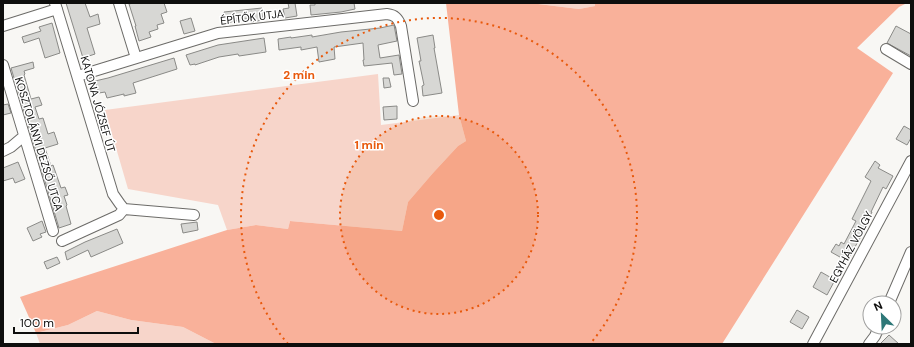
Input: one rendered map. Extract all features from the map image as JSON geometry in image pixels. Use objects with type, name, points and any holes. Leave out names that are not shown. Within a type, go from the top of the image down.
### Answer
[{"type":"street","points":[[119,3],[136,58]]},
{"type":"street","points":[[3,26],[56,6]]},
{"type":"street","name":"KATONA JÓZSEF ÚT","points":[[56,6],[113,194],[124,209]]},
{"type":"street","name":"ÉPÍTŐK ÚTJA","points":[[78,76],[218,33],[392,14],[396,17],[401,26],[413,101]]},
{"type":"street","points":[[886,49],[911,64]]},
{"type":"street","name":"KOSZTOLÁNYI DEZSŐ UTCA","points":[[3,65],[53,231]]},
{"type":"street","points":[[3,151],[11,147],[24,136]]},
{"type":"street","name":"EGYHÁZ VÖLGY","points":[[813,344],[911,161]]},
{"type":"street","points":[[62,241],[119,215],[124,209],[194,215]]},
{"type":"street","points":[[892,295],[911,252]]},
{"type":"street","points":[[869,344],[875,335]]},
{"type":"shaded area","points":[[446,3],[530,3],[579,9],[595,6],[595,3],[907,3],[899,7],[857,48],[893,73],[722,344],[216,344],[183,327],[131,320],[97,311],[68,325],[36,333],[20,297],[227,230],[256,225],[288,229],[290,221],[402,231],[408,202],[458,146],[466,141],[459,115]]},
{"type":"shaded area","points":[[530,3],[595,3],[595,6],[579,9]]},
{"type":"shaded area","points":[[378,74],[381,125],[459,115],[466,141],[458,146],[408,202],[402,231],[290,221],[288,229],[256,225],[227,230],[218,205],[128,189],[105,110]]},
{"type":"shaded area","points":[[97,311],[131,320],[183,327],[216,344],[40,344],[36,333],[68,325]]},
{"type":"building","points":[[66,3],[85,3],[90,17],[98,14],[100,24],[87,28],[95,54],[83,58]]},
{"type":"building","points":[[164,3],[167,12],[161,14],[164,23],[157,25],[158,29],[149,32],[151,37],[139,41],[129,4]]},
{"type":"building","points":[[288,3],[295,3],[297,16],[285,18],[283,9],[289,8]]},
{"type":"building","points":[[315,3],[354,3],[355,9],[311,15],[310,5],[315,5]]},
{"type":"building","points":[[262,8],[263,20],[251,22],[250,18],[226,23],[224,12]]},
{"type":"building","points":[[191,18],[195,31],[184,34],[180,21]]},
{"type":"building","points":[[52,23],[60,53],[45,58],[39,38],[24,43],[22,37],[41,31],[39,27]]},
{"type":"building","points":[[394,25],[397,41],[378,45],[380,58],[399,55],[402,74],[394,75],[392,63],[364,66],[363,43],[334,47],[335,59],[319,62],[317,47],[301,50],[301,47],[279,50],[278,39],[312,35],[312,37]]},
{"type":"building","points":[[896,26],[911,34],[911,56],[887,43]]},
{"type":"building","points":[[433,35],[442,93],[423,96],[422,86],[424,85],[419,61],[421,61],[417,38]]},
{"type":"building","points":[[264,38],[266,52],[219,57],[195,65],[190,65],[186,55],[218,45]]},
{"type":"building","points":[[174,58],[177,69],[133,83],[136,93],[107,98],[105,92],[99,93],[95,81]]},
{"type":"building","points":[[33,62],[34,68],[24,71],[24,75],[31,99],[39,97],[42,105],[35,107],[39,119],[43,118],[48,134],[54,132],[58,144],[45,148],[61,188],[65,187],[68,195],[64,196],[71,224],[59,228],[11,68]]},
{"type":"building","points":[[383,78],[389,78],[391,87],[384,88]]},
{"type":"building","points":[[8,104],[11,113],[3,115],[3,105]]},
{"type":"building","points":[[397,106],[397,119],[384,120],[383,107]]},
{"type":"building","points":[[904,126],[911,130],[911,138],[907,145],[896,139]]},
{"type":"building","points":[[875,161],[880,165],[878,168],[893,176],[886,189],[883,187],[863,230],[864,231],[847,261],[831,252],[836,244],[839,246],[841,242],[844,244],[856,221],[852,219],[871,181],[865,177]]},
{"type":"building","points":[[18,162],[25,179],[15,183],[13,178],[3,181],[3,168]]},
{"type":"building","points":[[42,221],[46,232],[40,234],[42,237],[33,241],[27,228]]},
{"type":"building","points":[[197,222],[198,230],[183,233],[181,224]]},
{"type":"building","points":[[117,229],[123,243],[91,257],[88,250],[67,260],[65,252]]},
{"type":"building","points":[[57,257],[60,263],[47,269],[44,262]]},
{"type":"building","points":[[821,272],[835,280],[827,295],[813,287]]},
{"type":"building","points":[[797,310],[809,317],[802,329],[790,322]]},
{"type":"building","points":[[889,335],[899,344],[880,344]]}]
